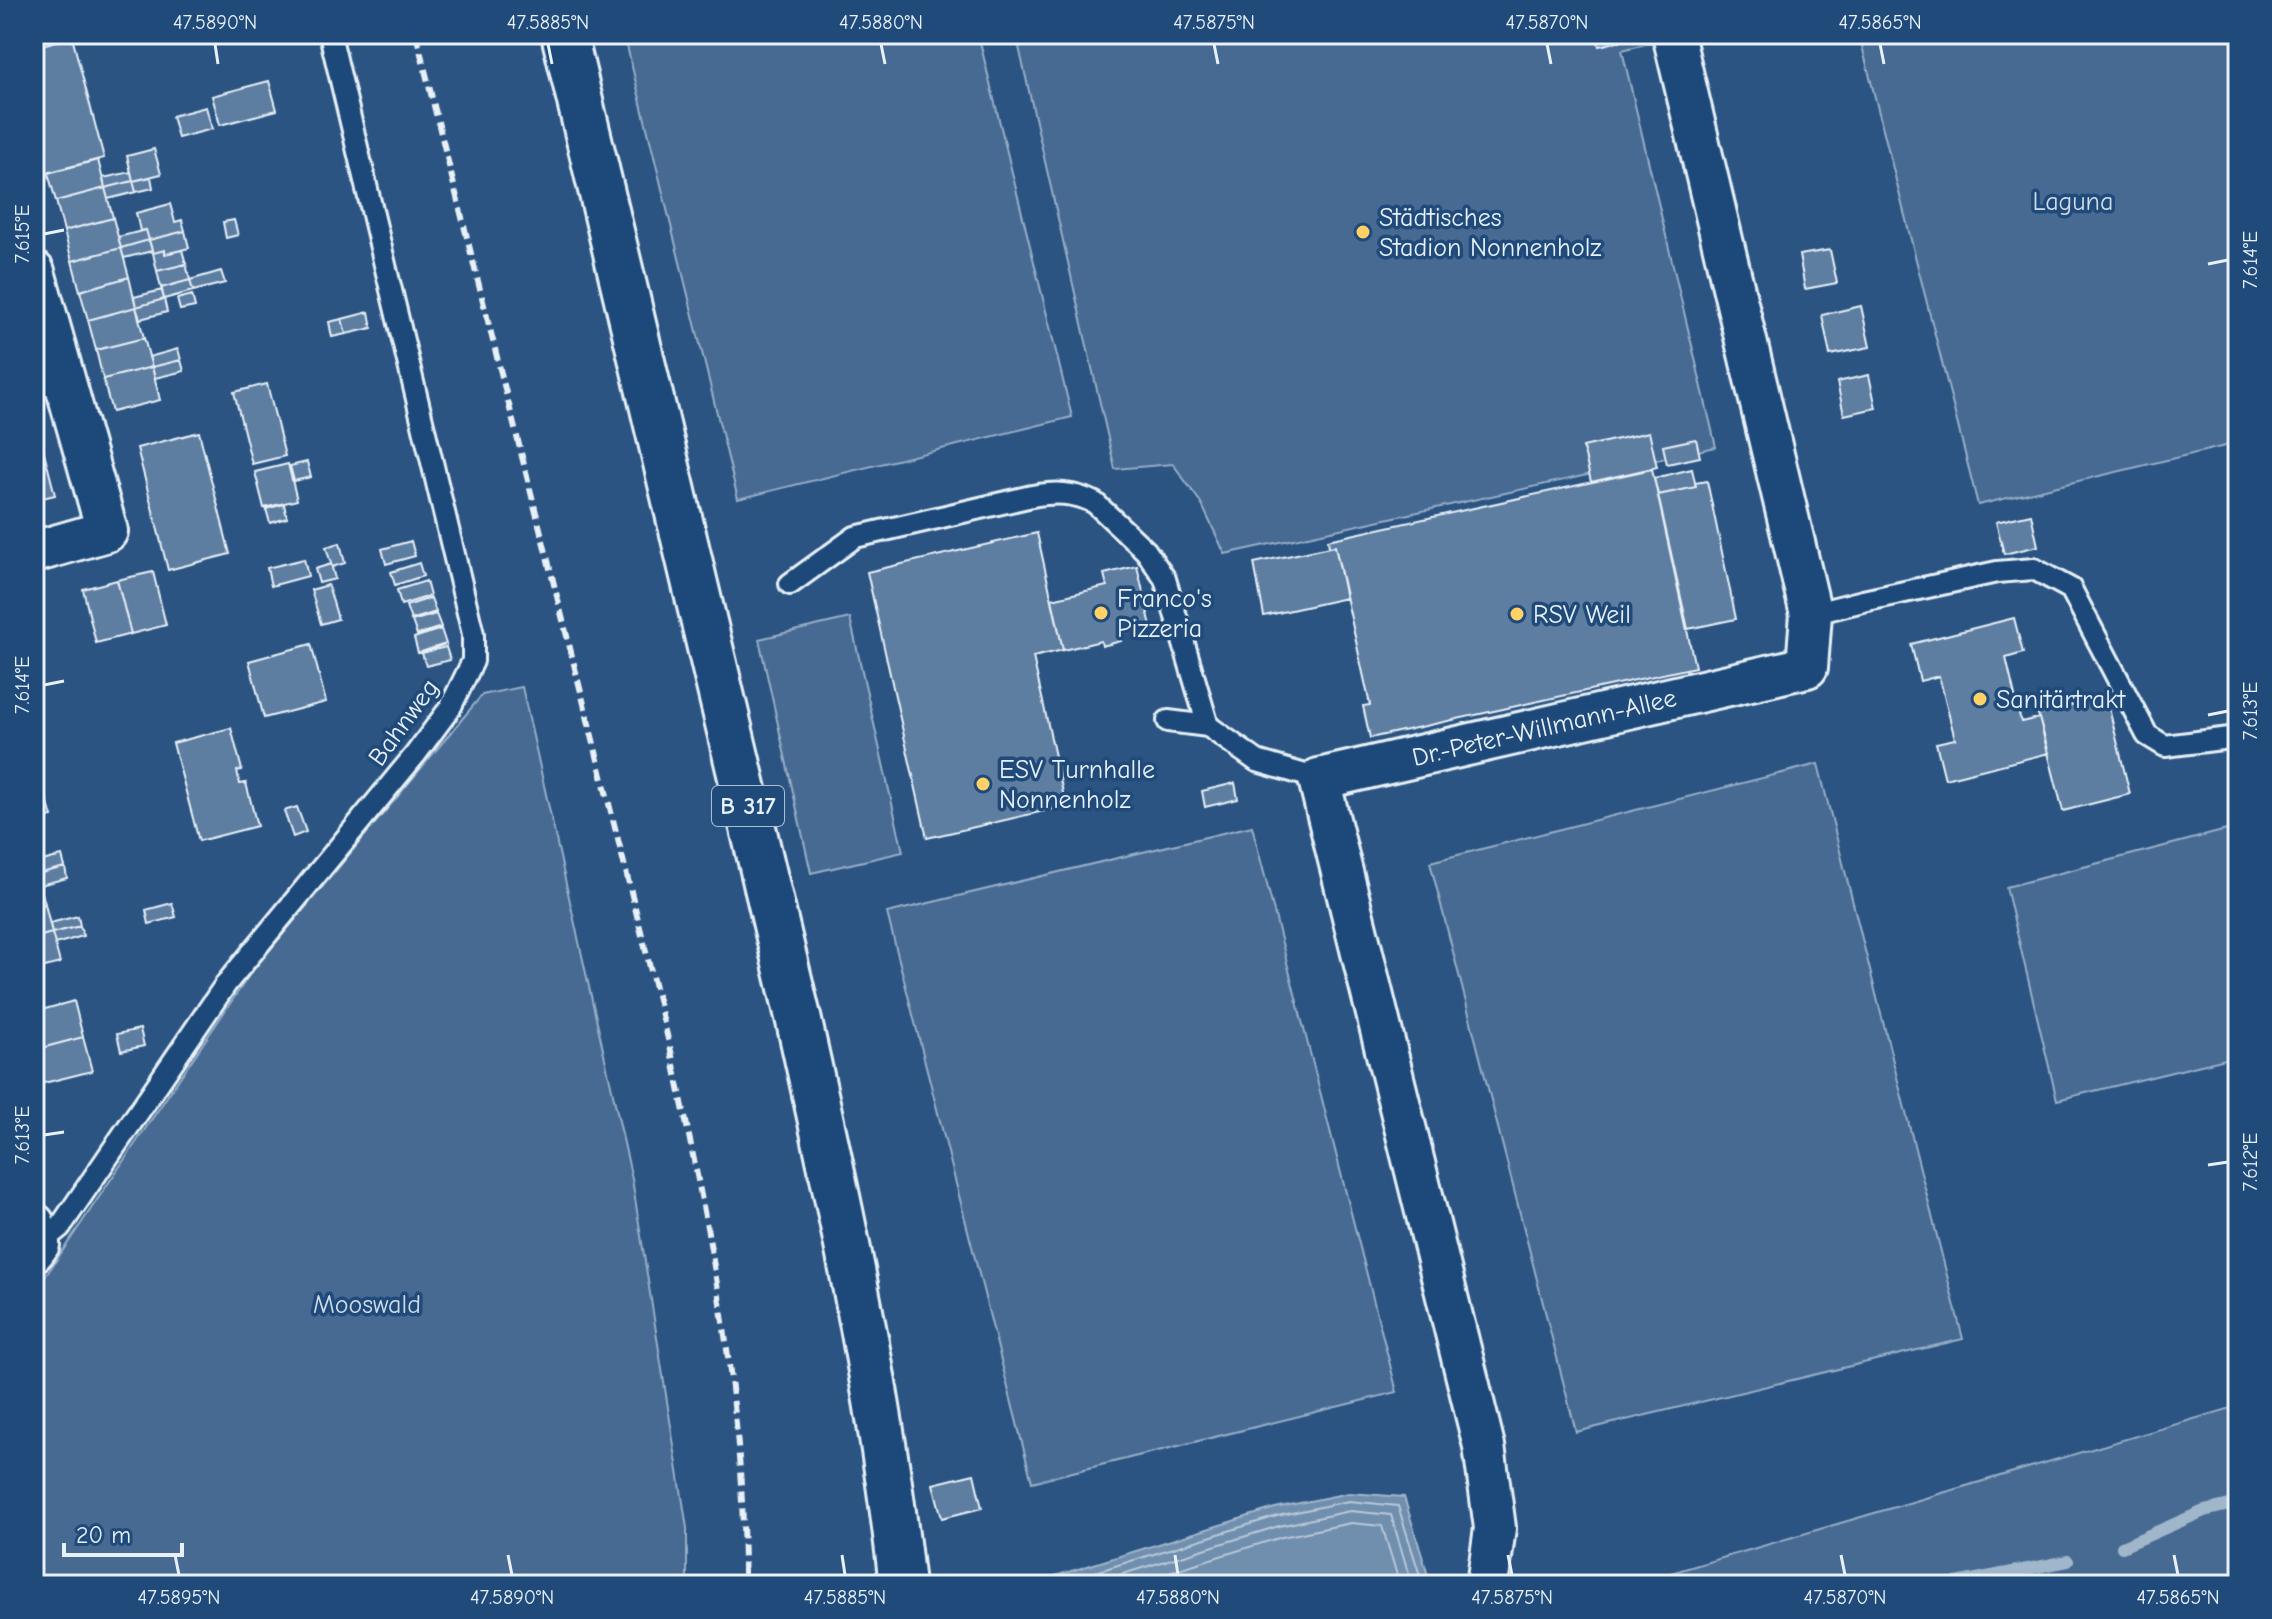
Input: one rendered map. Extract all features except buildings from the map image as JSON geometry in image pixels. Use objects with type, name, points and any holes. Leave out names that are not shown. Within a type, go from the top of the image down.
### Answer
[{"type":"main road","name":"B 317","points":[[564,34],[829,1153],[877,1412],[902,1585]]},
{"type":"street","name":"Dr.-Peter-Willmann-Allee","points":[[1319,779],[1807,667],[1811,614],[1673,34]]},
{"type":"street","points":[[34,272],[49,383],[107,531],[34,552]]},
{"type":"street","points":[[1319,779],[1484,1446],[1495,1528],[1487,1585]]},
{"type":"lane","name":"Bahnweg","points":[[36,1240],[60,1227],[226,984],[405,767],[450,708],[473,661],[473,634],[330,34]]},
{"type":"lane","points":[[790,584],[855,537],[1032,496],[1057,492],[1085,498],[1095,503],[1146,551],[1165,579],[1208,726]]},
{"type":"lane","points":[[1811,614],[1984,574],[2034,569],[2071,589],[2147,735],[2165,746],[2238,737]]},
{"type":"lane","points":[[1168,721],[1208,726],[1257,761],[1319,779]]},
{"type":"green space","points":[[624,34],[978,34],[1072,417],[738,499]]},
{"type":"green space","name":"Städtisches Stadion Nonnenholz","points":[[1016,34],[1656,34],[1658,41],[1622,50],[1716,447],[1225,554],[1201,503],[1173,464],[1115,469]]},
{"type":"green space","name":"Laguna","points":[[1859,34],[2238,34],[2238,443],[1978,505]]},
{"type":"green space","points":[[850,618],[903,852],[811,873],[759,639]]},
{"type":"green space","name":"Mooswald","points":[[522,687],[632,1179],[687,1528],[687,1585],[34,1585],[34,1293],[250,974],[482,695]]},
{"type":"green space","points":[[1818,764],[1963,1339],[1576,1432],[1430,862]]},
{"type":"green space","points":[[1252,826],[1397,1392],[1032,1482],[887,913]]},
{"type":"green space","points":[[2238,827],[2238,1056],[2057,1100],[2006,887]]},
{"type":"green space","points":[[2238,1406],[2238,1585],[1630,1585]]},
{"type":"water","points":[[1349,1493],[1404,1497],[1431,1585],[1053,1585],[1052,1577],[1275,1508]]},
{"type":"waterway","points":[[2122,1547],[2204,1511],[2238,1503]]},
{"type":"waterway","points":[[1946,1585],[2068,1561]]},
{"type":"railway","points":[[416,34],[685,1117],[711,1250],[731,1383],[743,1517],[744,1585]]},
{"type":"place","name":"Städtisches Stadion Nonnenholz","points":[[1363,232]]},
{"type":"place","name":"Franco's Pizzeria","points":[[1101,613]]},
{"type":"place","name":"RSV Weil","points":[[1517,614]]},
{"type":"place","name":"Sanitärtrakt","points":[[1980,699]]},
{"type":"place","name":"ESV Turnhalle Nonnenholz","points":[[983,784]]}]
